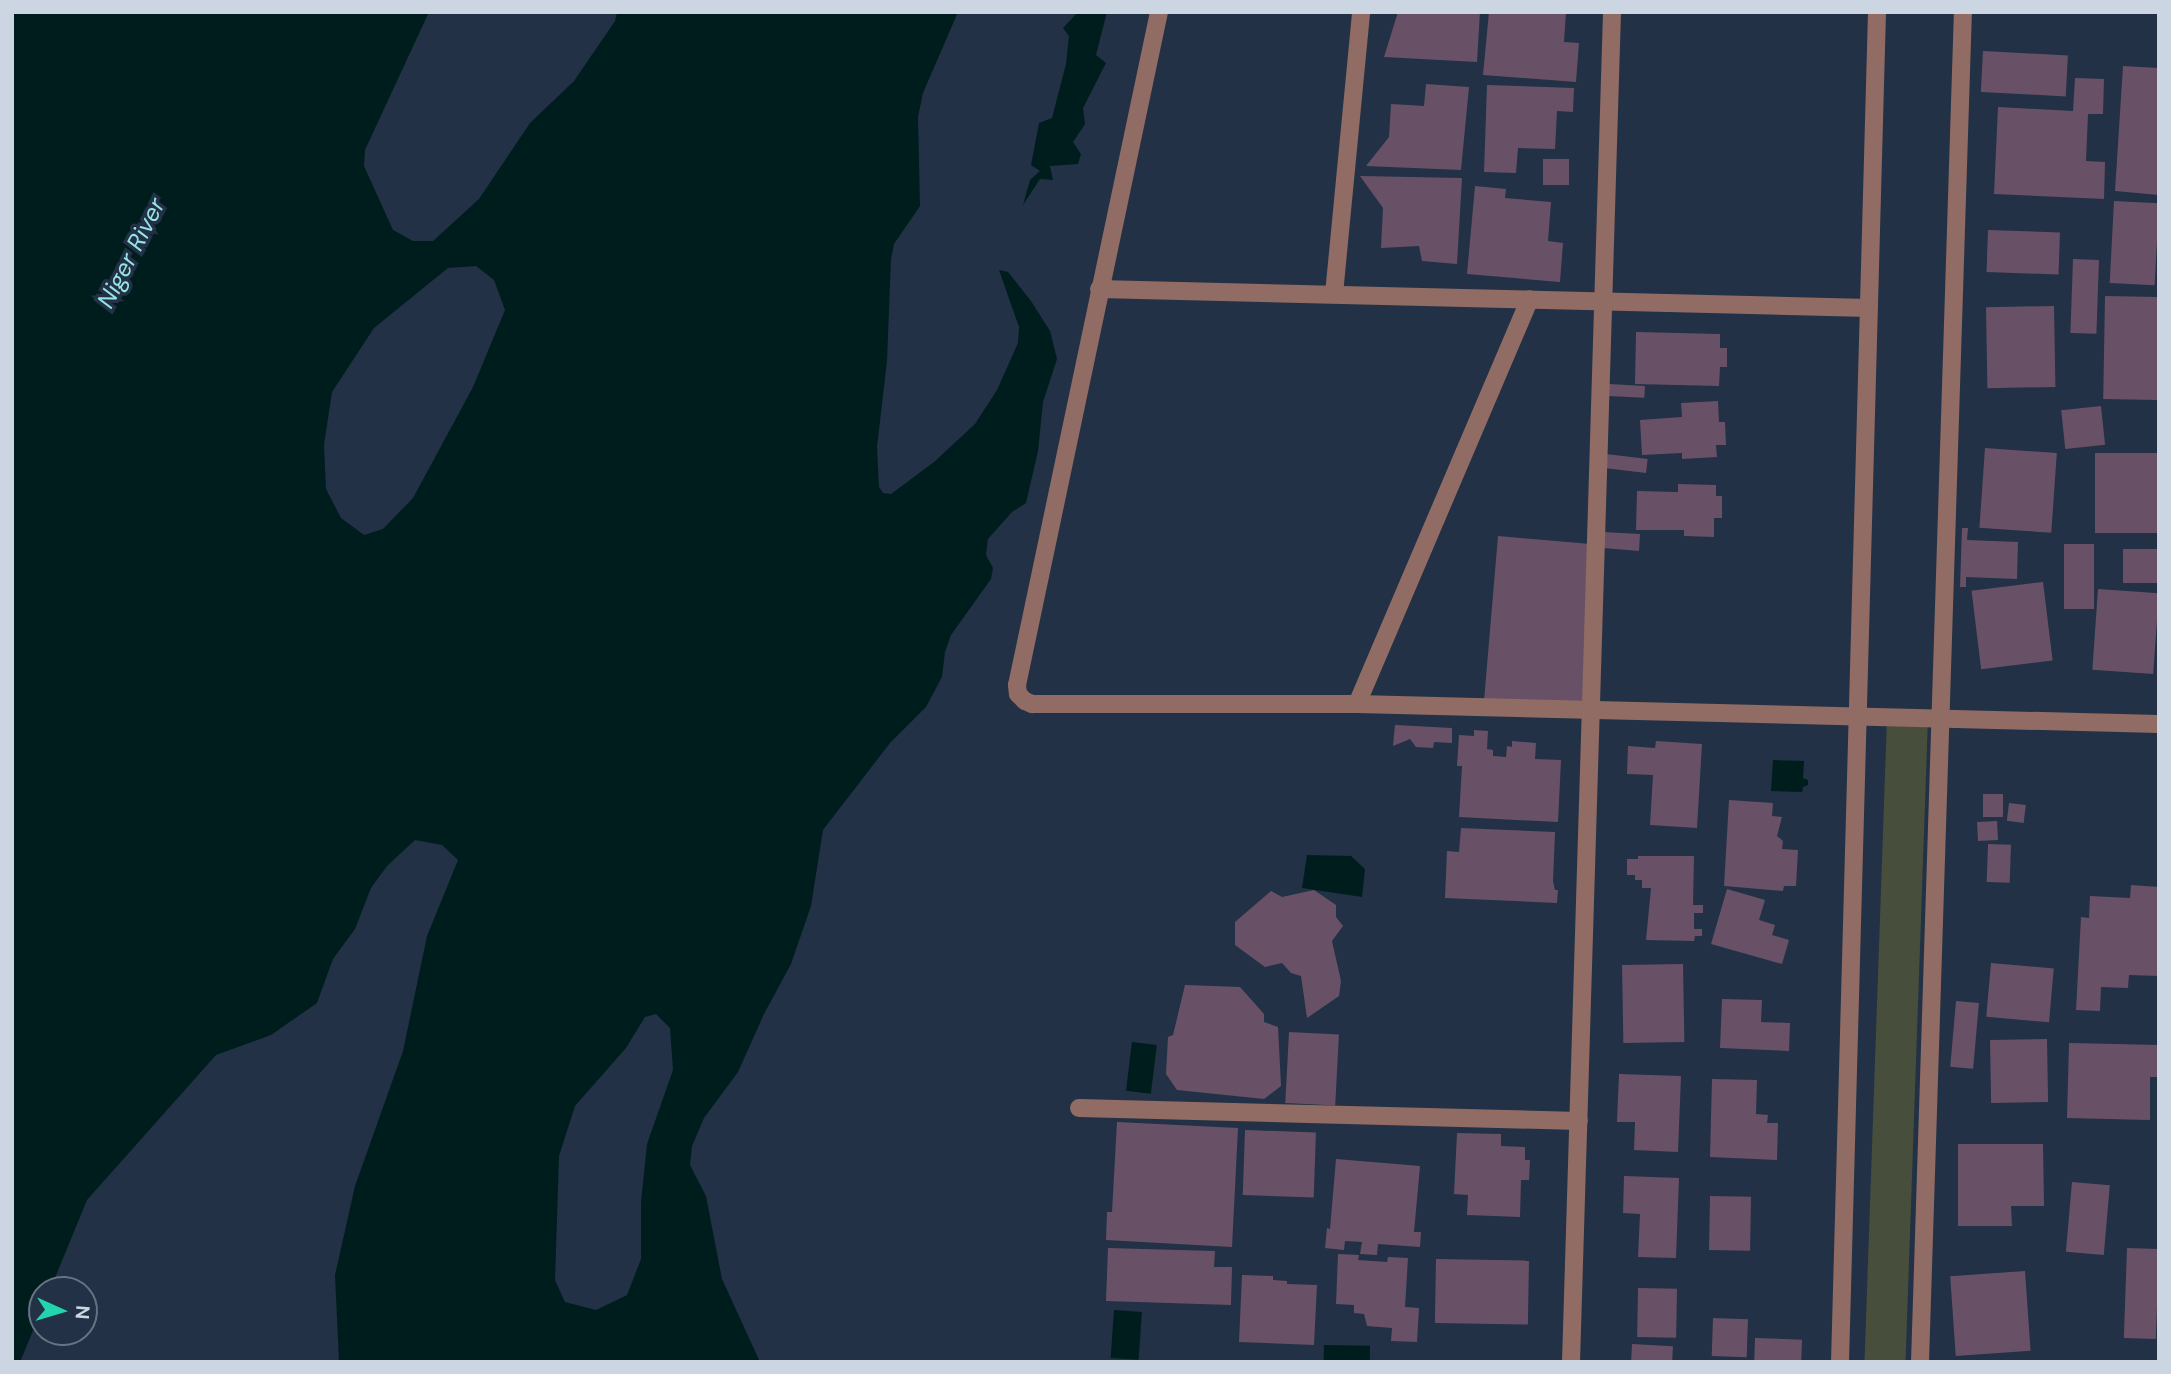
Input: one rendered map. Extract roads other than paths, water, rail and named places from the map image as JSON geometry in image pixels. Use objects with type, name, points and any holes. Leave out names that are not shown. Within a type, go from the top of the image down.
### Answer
[{"type":"street","points":[[1159,12],[1017,685],[1018,694],[1032,704],[1357,704],[2159,724]]},
{"type":"street","points":[[1334,295],[1361,12]]},
{"type":"street","points":[[1571,1362],[1593,710],[1602,301],[1612,12]]},
{"type":"street","points":[[1840,1362],[1877,12]]},
{"type":"street","points":[[1920,1362],[1962,12]]},
{"type":"street","points":[[1099,289],[1869,308]]},
{"type":"street","points":[[1357,704],[1530,299]]},
{"type":"street","points":[[1079,1108],[1579,1121]]},
{"type":"water","name":"Niger River","points":[[12,12],[429,12],[365,150],[364,166],[393,230],[413,241],[433,241],[479,199],[530,123],[574,81],[615,21],[617,12],[958,12],[923,93],[918,117],[920,206],[894,244],[891,259],[887,361],[877,447],[879,487],[883,493],[891,494],[934,462],[975,424],[997,390],[1018,343],[1019,327],[999,270],[1008,272],[1031,301],[1050,331],[1057,359],[1043,402],[1038,451],[1026,503],[1012,512],[988,539],[986,555],[993,568],[991,579],[951,635],[945,652],[942,677],[926,707],[890,743],[823,830],[811,906],[791,964],[764,1014],[738,1072],[704,1118],[692,1146],[690,1165],[706,1196],[722,1279],[760,1362],[339,1362],[335,1275],[355,1186],[403,1051],[427,936],[458,860],[442,845],[415,840],[387,866],[371,888],[355,929],[333,959],[317,1003],[271,1035],[216,1055],[87,1200],[56,1276],[28,1276],[28,1343],[20,1362],[12,1362]],"holes":[[[476,266],[494,280],[505,310],[473,387],[413,498],[383,529],[364,535],[341,518],[326,489],[324,445],[332,392],[374,328],[448,268]],[[656,1014],[670,1028],[673,1070],[647,1144],[641,1202],[641,1259],[627,1295],[596,1310],[565,1302],[555,1280],[559,1156],[575,1106],[626,1048],[645,1017]]]},
{"type":"water","points":[[1078,12],[1107,12],[1096,55],[1106,63],[1083,108],[1085,124],[1073,142],[1081,154],[1078,164],[1050,166],[1053,180],[1040,179],[1023,205],[1030,180],[1040,171],[1031,165],[1039,123],[1052,118],[1066,64],[1069,36],[1063,28]]},
{"type":"water","points":[[1773,760],[1804,761],[1803,778],[1808,780],[1808,785],[1803,787],[1802,792],[1771,791]]},
{"type":"water","points":[[1307,855],[1351,856],[1365,869],[1362,897],[1302,888]]},
{"type":"water","points":[[1132,1042],[1157,1045],[1151,1094],[1126,1091]]},
{"type":"water","points":[[1114,1310],[1142,1312],[1139,1360],[1111,1358]]},
{"type":"water","points":[[1324,1345],[1370,1346],[1370,1362],[1324,1362]]}]
